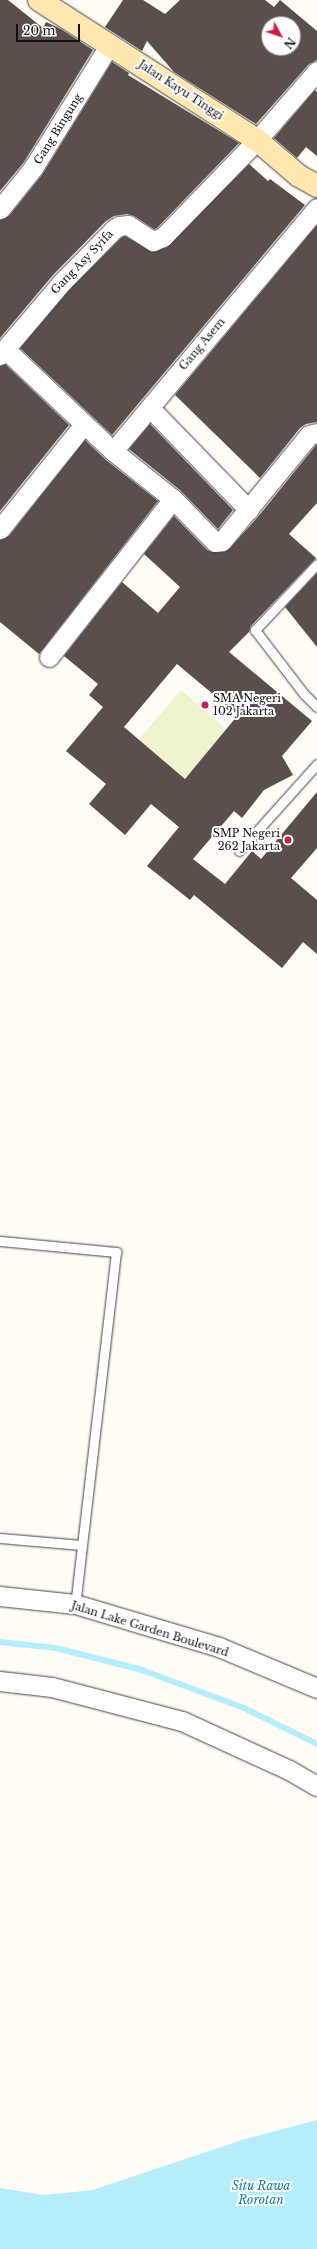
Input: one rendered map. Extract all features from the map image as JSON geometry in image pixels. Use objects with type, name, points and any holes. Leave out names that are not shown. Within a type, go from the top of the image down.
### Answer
[{"type":"street","name":"Jalan Kayu Tinggi","points":[[40,0],[257,140],[299,176],[317,186]]},
{"type":"street","name":"Gang Bingung","points":[[0,209],[33,168],[110,44]]},
{"type":"street","points":[[257,140],[317,71]]},
{"type":"street","name":"Gang Asy Syifa","points":[[2,352],[61,282],[114,229],[119,226],[128,225],[148,240],[158,240],[257,140]]},
{"type":"street","name":"Gang Asem","points":[[113,451],[317,208]]},
{"type":"street","points":[[2,352],[113,451],[173,499],[215,542],[222,541],[249,510],[309,435],[317,433]]},
{"type":"street","points":[[150,408],[249,510]]},
{"type":"street","points":[[0,529],[84,424]]},
{"type":"street","points":[[48,657],[173,499]]},
{"type":"street","name":"Jalan Lake Garden Boulevard","points":[[0,1596],[75,1604],[219,1648],[317,1688]]},
{"type":"street","points":[[0,1681],[52,1687],[182,1721],[288,1770],[317,1786]]},
{"type":"lane","points":[[316,704],[255,632],[255,629],[317,564]]},
{"type":"lane","points":[[239,851],[317,764]]},
{"type":"lane","points":[[0,1241],[116,1252],[75,1604]]},
{"type":"lane","points":[[0,1538],[82,1545]]},
{"type":"green space","points":[[181,690],[232,734],[186,787],[135,744]]},
{"type":"water","name":"Situ Rawa Rorotan","points":[[317,2120],[317,2249],[0,2249],[0,2188],[44,2195],[93,2190],[245,2139]]},
{"type":"building","points":[[0,0],[8,0],[43,28],[46,22],[61,29],[93,50],[24,162],[0,191]]},
{"type":"building","points":[[123,0],[143,0],[165,14],[180,0],[265,0],[274,7],[280,0],[299,16],[261,16],[261,56],[301,56],[301,18],[317,31],[317,60],[309,64],[256,124],[174,72],[147,41],[142,51],[105,27]]},
{"type":"building","points":[[112,62],[129,73],[128,75],[239,143],[157,228],[154,229],[134,216],[127,214],[114,216],[106,221],[53,275],[0,338],[0,220],[9,216],[42,175]]},
{"type":"building","points":[[315,90],[317,92],[317,156],[306,147],[297,158],[274,138]]},
{"type":"building","points":[[249,164],[268,181],[270,179],[305,205],[112,435],[20,348],[69,290],[121,238],[125,236],[152,252],[167,247]]},
{"type":"building","points":[[317,225],[317,422],[306,424],[300,428],[260,478],[175,395]]},
{"type":"building","points":[[5,364],[69,425],[0,511],[0,366]]},
{"type":"building","points":[[150,424],[233,510],[218,529],[180,490],[129,449]]},
{"type":"building","points":[[85,440],[106,460],[158,501],[39,654],[0,622],[0,540],[9,536]]},
{"type":"building","points":[[317,444],[317,503],[289,534],[316,558],[251,626],[249,632],[229,652],[312,721],[282,756],[293,775],[264,790],[242,818],[234,811],[193,859],[225,884],[252,851],[261,859],[317,792],[317,848],[291,878],[317,900],[317,954],[303,942],[282,968],[194,895],[190,900],[147,866],[179,827],[151,804],[125,835],[89,804],[106,784],[66,751],[103,707],[89,695],[98,684],[64,656],[122,582],[158,613],[180,587],[144,554],[174,516],[207,550],[212,552],[224,552],[230,548],[257,518]],"holes":[[[177,664],[238,715],[185,779],[124,727]]]},
{"type":"building","points":[[317,573],[317,647],[285,607]]},
{"type":"waterway","points":[[0,1642],[56,1648],[142,1670],[244,1708],[317,1744]]},
{"type":"place","name":"SMA Negeri 102 Jakarta","points":[[205,705]]},
{"type":"place","name":"SMP Negeri 262 Jakarta","points":[[288,840]]}]
